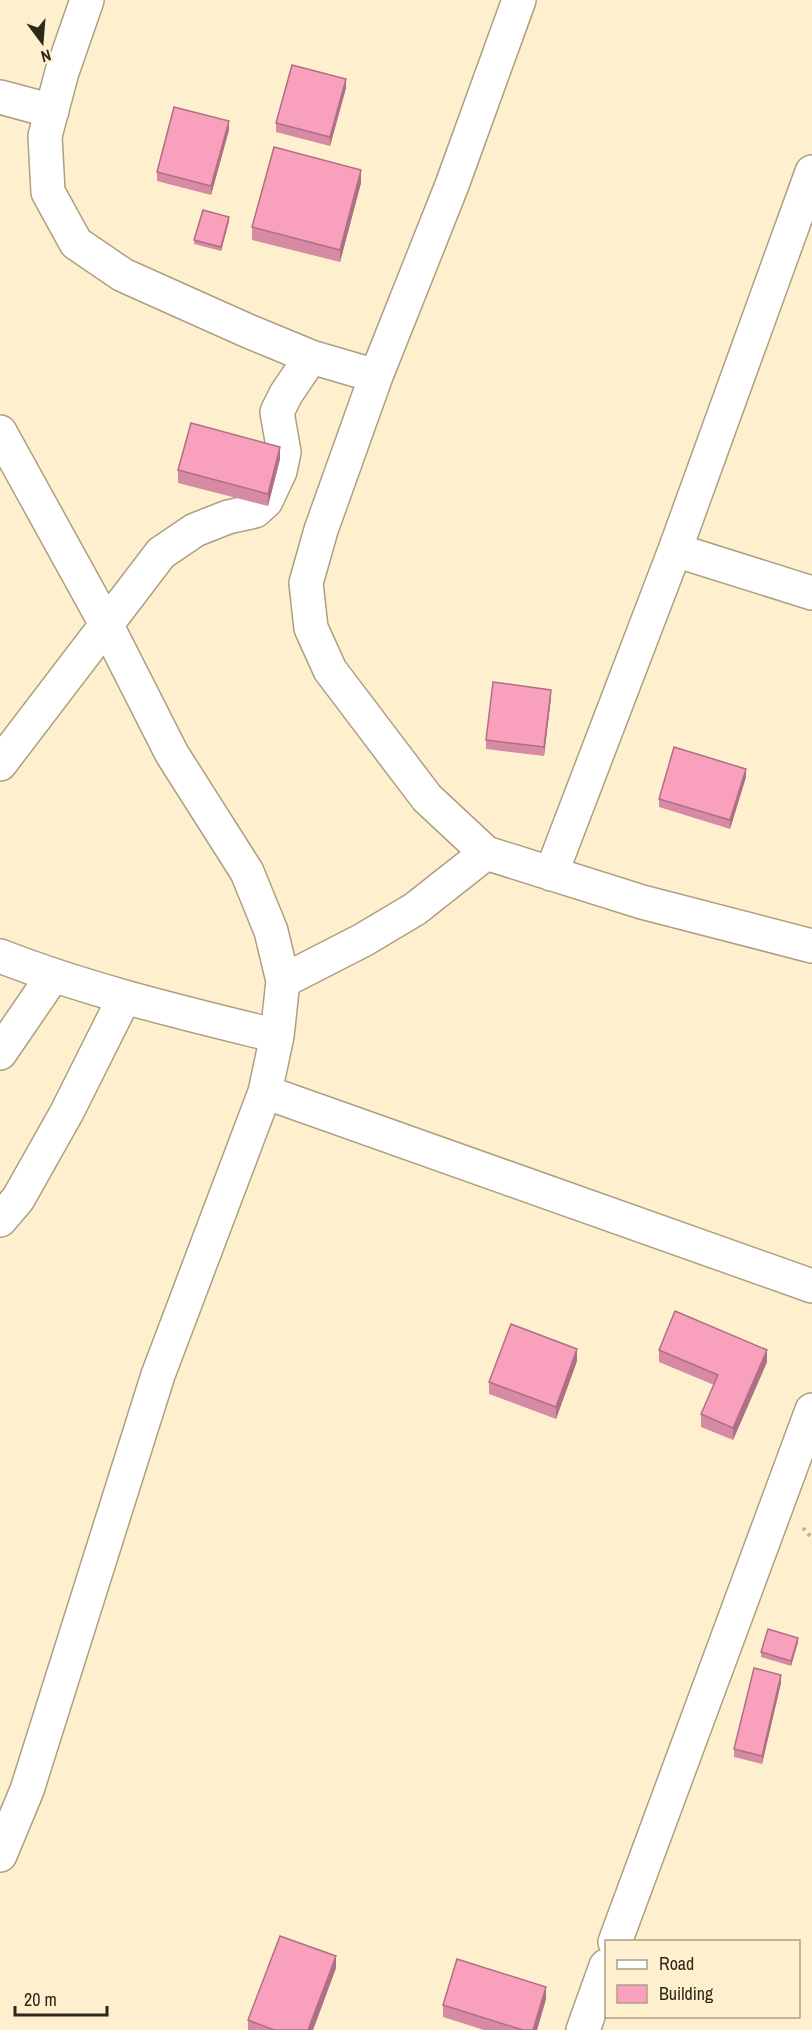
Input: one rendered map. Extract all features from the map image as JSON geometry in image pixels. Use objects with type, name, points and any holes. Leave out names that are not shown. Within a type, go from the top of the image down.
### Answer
[{"type":"street","points":[[87,0],[62,72],[45,136],[48,192],[76,243],[123,275],[311,357],[376,376]]},
{"type":"street","points":[[519,0],[452,185],[376,376],[321,530],[306,583],[311,628],[330,670],[427,798],[486,853],[642,902],[812,946]]},
{"type":"street","points":[[0,97],[52,111]]},
{"type":"street","points":[[551,874],[675,550],[812,172]]},
{"type":"street","points":[[0,764],[161,553],[195,530],[228,517],[255,511],[266,501],[280,471],[284,452],[277,412],[286,394],[311,357]]},
{"type":"street","points":[[0,432],[106,624],[172,754],[247,873],[271,931],[283,981],[277,1036],[265,1092],[158,1375],[27,1790],[0,1855]]},
{"type":"street","points":[[675,550],[812,593]]},
{"type":"street","points":[[283,981],[363,940],[415,909],[486,853]]},
{"type":"street","points":[[0,956],[52,977],[124,998],[277,1036]]},
{"type":"street","points":[[0,1053],[52,977]]},
{"type":"street","points":[[0,1220],[18,1199],[68,1112],[124,998]]},
{"type":"street","points":[[265,1092],[812,1286]]},
{"type":"street","points":[[615,1940],[812,1410]]},
{"type":"street","points":[[583,2030],[605,1969]]},
{"type":"building","points":[[292,65],[346,79],[330,137],[276,123]]},
{"type":"building","points":[[174,107],[229,121],[211,186],[157,172]]},
{"type":"building","points":[[274,147],[361,170],[340,250],[252,227]]},
{"type":"building","points":[[203,210],[229,217],[221,247],[194,240]]},
{"type":"building","points":[[191,423],[280,447],[268,494],[178,470]]},
{"type":"building","points":[[493,682],[551,690],[544,747],[486,740]]},
{"type":"building","points":[[674,747],[746,769],[730,820],[659,799]]},
{"type":"building","points":[[675,1311],[767,1350],[733,1428],[701,1414],[718,1375],[659,1350]]},
{"type":"building","points":[[511,1324],[577,1349],[556,1407],[489,1382]]},
{"type":"building","points":[[768,1629],[798,1638],[791,1661],[761,1652]]},
{"type":"building","points":[[754,1668],[781,1675],[762,1756],[734,1749]]},
{"type":"building","points":[[280,1936],[336,1956],[308,2030],[274,2030],[248,2020]]},
{"type":"building","points":[[457,1959],[546,1987],[533,2030],[523,2030],[443,2005]]}]
